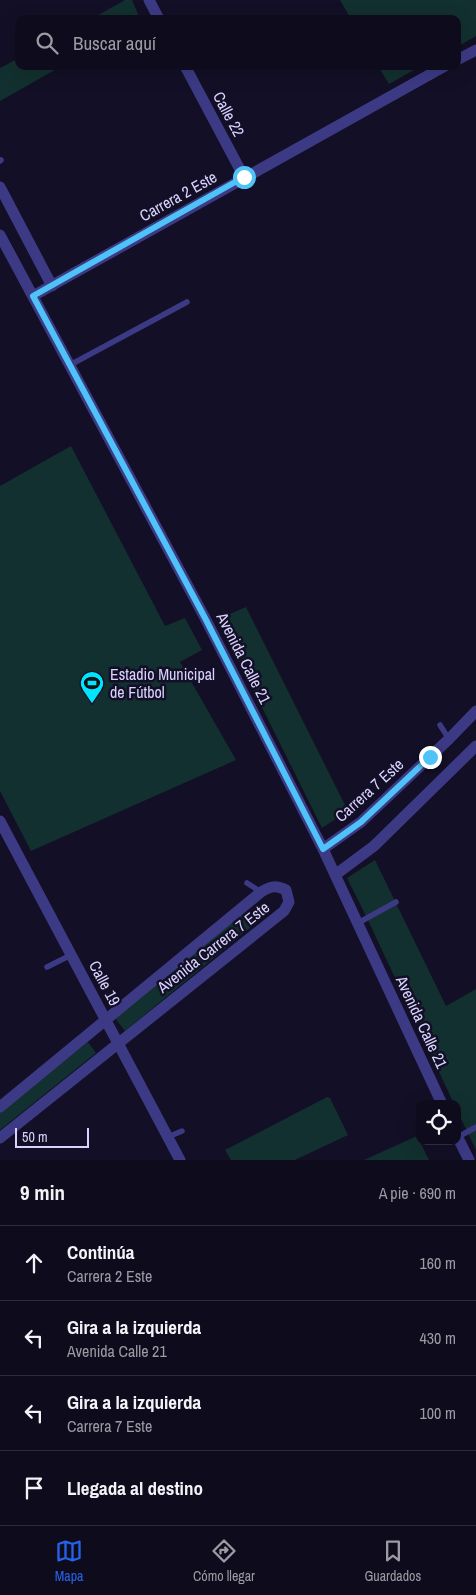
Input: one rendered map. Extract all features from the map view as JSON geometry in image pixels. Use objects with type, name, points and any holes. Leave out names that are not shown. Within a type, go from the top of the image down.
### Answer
[{"type":"street","points":[[149,0],[157,15]]},
{"type":"street","points":[[461,58],[476,50]]},
{"type":"street","name":"Calle 22","points":[[187,70],[244,177]]},
{"type":"street","name":"Carrera 2 Este","points":[[33,296],[438,70]]},
{"type":"street","points":[[0,187],[52,286]]},
{"type":"street","name":"Avenida Calle 21","points":[[0,234],[205,618],[323,849],[440,1100]]},
{"type":"street","name":"Carrera 7 Este","points":[[323,849],[361,822],[448,740],[476,710]]},
{"type":"street","points":[[335,874],[374,846],[476,746]]},
{"type":"street","name":"Calle 19","points":[[0,821],[180,1160]]},
{"type":"street","name":"Avenida Carrera 7 Este","points":[[0,1107],[261,892],[269,887],[277,886],[286,890],[289,902],[284,911],[0,1138]]},
{"type":"street","points":[[461,1144],[469,1160]]},
{"type":"lane","points":[[70,365],[187,302]]},
{"type":"lane","points":[[440,725],[448,740]]},
{"type":"lane","points":[[247,883],[261,892]]},
{"type":"lane","points":[[358,923],[396,902]]},
{"type":"lane","points":[[47,967],[71,955]]},
{"type":"lane","points":[[461,1134],[476,1127]]},
{"type":"lane","points":[[168,1137],[182,1131]]},
{"type":"green space","points":[[125,0],[132,0],[138,15],[98,15]]},
{"type":"green space","points":[[340,0],[476,0],[476,36],[461,45],[461,15],[349,15]]},
{"type":"green space","points":[[15,60],[15,70],[55,70],[0,101],[0,68]]},
{"type":"green space","points":[[380,70],[414,70],[389,84]]},
{"type":"green space","points":[[71,446],[165,626],[185,618],[202,650],[180,662],[236,760],[31,851],[0,791],[0,486]]},
{"type":"green space","points":[[246,607],[348,811],[322,828],[218,619]]},
{"type":"green space","points":[[375,860],[446,1006],[476,989],[476,1150],[461,1118],[461,1100],[452,1100],[347,878]]},
{"type":"green space","points":[[247,910],[256,923],[125,1031],[115,1018]]},
{"type":"green space","points":[[88,1042],[96,1053],[0,1130],[0,1112]]},
{"type":"green space","points":[[327,1097],[330,1098],[348,1135],[295,1160],[231,1160],[225,1150]]},
{"type":"green space","points":[[416,1136],[416,1145],[422,1145],[429,1160],[364,1160]]},
{"type":"place","name":"Estadio Municipal de Fútbol","points":[[92,704]]},
{"type":"route","points":[[244,177],[33,296],[205,618],[323,849],[361,822],[430,757]]}]
